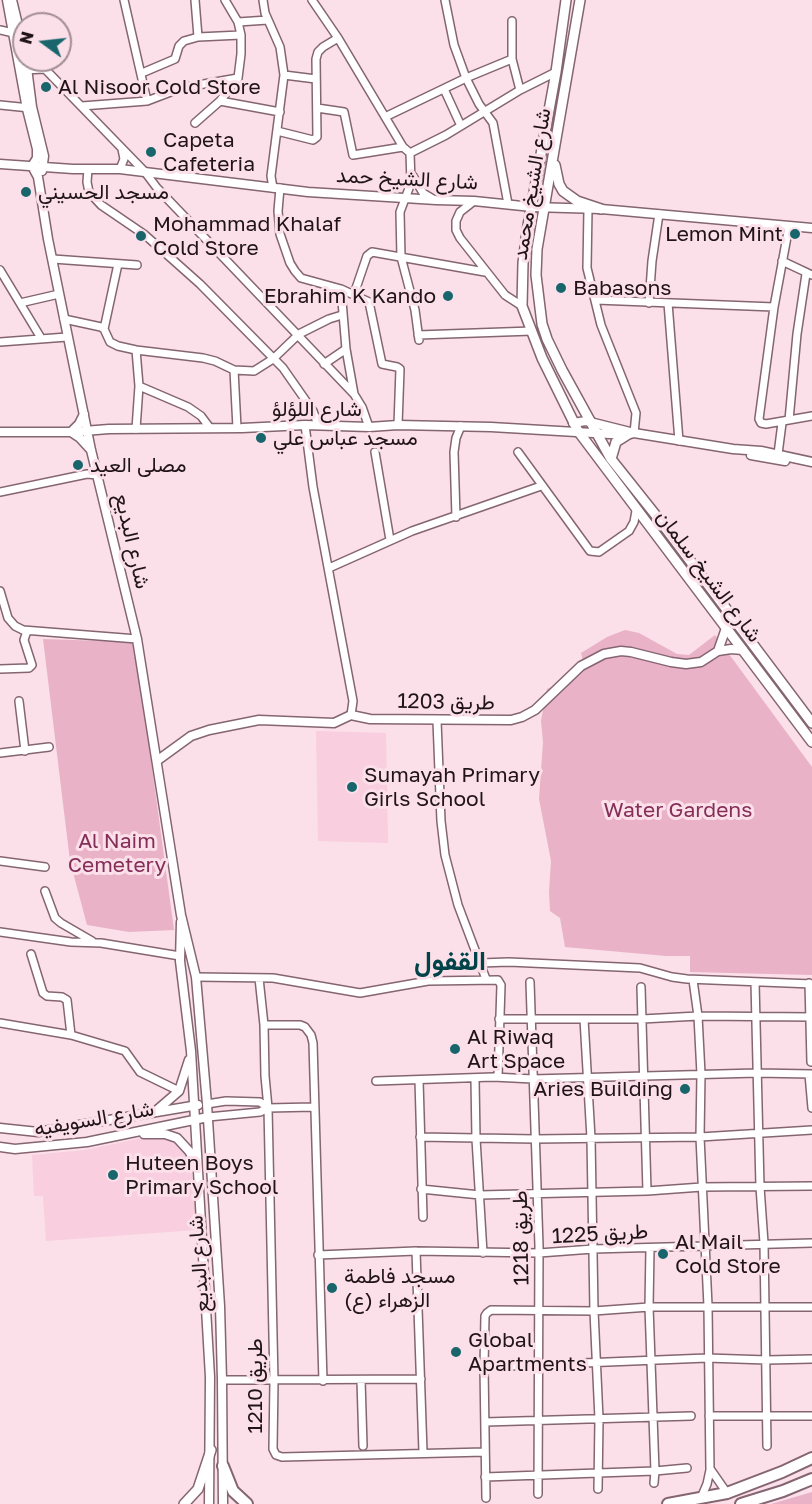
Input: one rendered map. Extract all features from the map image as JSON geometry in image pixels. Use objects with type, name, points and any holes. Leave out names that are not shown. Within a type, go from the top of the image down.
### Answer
[{"type":"main road","name":"شارع الشيخ محمد","points":[[566,0],[523,263],[522,306],[542,358],[576,427]]},
{"type":"main road","name":"شارع الشيخ محمد","points":[[580,0],[537,249],[536,275],[542,324],[547,339],[597,432]]},
{"type":"main road","points":[[554,159],[559,184],[563,191],[577,201],[601,209]]},
{"type":"main road","name":"شارع الشيخ سلمان","points":[[576,427],[636,511],[812,742]]},
{"type":"main road","name":"شارع الشيخ سلمان","points":[[597,432],[611,459],[812,723]]},
{"type":"main road","points":[[611,459],[616,442],[631,434]]},
{"type":"main road","points":[[184,1504],[198,1489],[211,1450]]},
{"type":"main road","points":[[668,1504],[727,1492],[782,1472],[812,1458]]},
{"type":"main road","points":[[223,1466],[233,1491],[247,1504]]},
{"type":"main road","points":[[741,1504],[812,1479]]},
{"type":"street","points":[[7,0],[12,15]]},
{"type":"street","points":[[124,0],[147,101]]},
{"type":"street","points":[[195,0],[198,37]]},
{"type":"street","points":[[195,123],[220,101],[238,78],[242,54],[241,35],[238,22],[225,0]]},
{"type":"street","points":[[263,0],[268,20],[280,47],[284,75],[271,176],[277,188],[280,234],[290,263],[301,278],[341,289],[367,300],[370,304],[382,364],[400,369],[398,425]]},
{"type":"street","points":[[312,0],[338,38],[403,147],[410,153],[412,174],[410,188],[400,212],[401,257],[415,310],[418,338],[532,331]]},
{"type":"street","points":[[445,0],[454,45],[466,78],[479,104],[493,123],[508,204]]},
{"type":"street","points":[[238,22],[268,20]]},
{"type":"street","points":[[512,21],[512,59],[520,90]]},
{"type":"street","points":[[142,74],[175,59],[179,46],[184,41],[198,37],[241,35]]},
{"type":"street","points":[[277,131],[315,140],[316,59],[318,52],[338,38]]},
{"type":"street","points":[[385,117],[466,78],[512,59]]},
{"type":"street","points":[[26,72],[29,108],[37,149],[37,158],[32,166]]},
{"type":"street","points":[[48,72],[354,394],[362,407],[369,428]]},
{"type":"street","points":[[410,153],[556,72]]},
{"type":"street","points":[[284,75],[316,79]]},
{"type":"street","points":[[82,106],[147,101],[181,88],[238,78]]},
{"type":"street","points":[[444,89],[461,126]]},
{"type":"street","points":[[220,101],[280,112]]},
{"type":"street","points":[[0,105],[29,108]]},
{"type":"street","points":[[29,108],[44,156],[43,167],[38,177]]},
{"type":"street","points":[[317,108],[344,112],[353,155],[403,147]]},
{"type":"street","points":[[120,169],[124,159],[122,149]]},
{"type":"street","name":"شارع الشيخ حمد","points":[[0,164],[120,169],[308,192],[474,201],[532,207],[601,209],[812,228]]},
{"type":"street","name":"شارع البديع","points":[[32,166],[38,177],[67,337],[91,450],[137,639],[181,915],[195,976],[208,1117],[220,1306],[223,1504]]},
{"type":"street","points":[[88,169],[89,192],[101,205],[145,235],[192,277],[273,359],[291,378],[313,411],[318,425]]},
{"type":"street","points":[[412,174],[423,193],[436,200]]},
{"type":"street","points":[[474,201],[460,212],[456,221],[459,238],[505,295],[522,306]]},
{"type":"street","points":[[588,209],[587,268],[604,333],[636,413],[631,434]]},
{"type":"street","points":[[649,303],[659,214]]},
{"type":"street","points":[[789,226],[774,307],[759,419],[761,423],[766,424],[812,416]]},
{"type":"street","points":[[354,294],[370,253],[485,272]]},
{"type":"street","points":[[53,259],[137,265]]},
{"type":"street","points":[[778,454],[786,422],[797,334],[809,275],[782,261]]},
{"type":"street","points":[[117,264],[105,330],[110,342],[136,350],[203,358],[234,370],[258,370],[299,334],[342,315]]},
{"type":"street","points":[[0,270],[41,338]]},
{"type":"street","points":[[341,289],[346,349],[354,394]]},
{"type":"street","points":[[20,303],[59,294]]},
{"type":"street","points":[[596,300],[774,307]]},
{"type":"street","points":[[668,303],[679,441]]},
{"type":"street","points":[[64,319],[105,330]]},
{"type":"street","points":[[0,342],[67,337]]},
{"type":"street","points":[[324,364],[346,349]]},
{"type":"street","points":[[136,350],[139,386],[136,429]]},
{"type":"street","points":[[234,370],[237,428]]},
{"type":"street","points":[[139,386],[188,407],[201,416],[210,428]]},
{"type":"street","points":[[84,414],[79,424],[71,432],[91,450],[98,434],[109,429]]},
{"type":"street","name":"شارع اللؤلؤ","points":[[576,427],[581,421],[591,422],[631,434]]},
{"type":"street","points":[[305,424],[313,487],[353,701],[351,715]]},
{"type":"street","name":"شارع اللؤلؤ","points":[[0,432],[237,428],[305,424],[369,428],[398,425],[576,427],[597,432],[631,434],[778,454],[812,463]]},
{"type":"street","points":[[456,517],[454,452],[461,426]]},
{"type":"street","name":"شارع اللؤلؤ","points":[[733,449],[775,460],[812,463]]},
{"type":"street","points":[[375,452],[390,540]]},
{"type":"street","points":[[518,452],[588,549],[594,553],[629,531],[636,511]]},
{"type":"street","points":[[0,492],[87,474],[98,475]]},
{"type":"street","points":[[329,568],[390,540],[541,486]]},
{"type":"street","points":[[0,591],[4,612],[15,626],[27,631],[137,639]]},
{"type":"street","points":[[718,651],[726,628]]},
{"type":"street","points":[[0,669],[32,666],[24,640],[27,631]]},
{"type":"street","name":"طريق 1203","points":[[158,760],[191,736],[259,720],[334,723],[351,715],[370,719],[506,721],[522,717],[535,710],[581,666],[596,657],[612,652],[631,652],[686,664],[701,662],[718,651],[743,650]]},
{"type":"street","points":[[19,701],[25,751]]},
{"type":"street","points":[[437,721],[441,821],[445,855],[458,905],[486,979]]},
{"type":"street","points":[[0,753],[49,747]]},
{"type":"street","points":[[0,861],[45,867]]},
{"type":"street","points":[[45,891],[55,918],[94,942]]},
{"type":"street","name":"شارع البديع","points":[[181,915],[180,956],[191,1051],[210,1377],[209,1504]]},
{"type":"street","points":[[0,932],[70,942],[94,942],[180,956]]},
{"type":"street","points":[[31,954],[43,993],[67,1000],[71,1035]]},
{"type":"street","points":[[480,963],[640,968],[693,980],[811,983],[811,1062]]},
{"type":"street","points":[[195,976],[285,979],[360,993],[411,983],[498,980],[501,983],[498,1077]]},
{"type":"street","name":"طريق 1210","points":[[259,978],[264,1024],[268,1108],[274,1381],[273,1449],[276,1455],[282,1457],[485,1452]]},
{"type":"street","points":[[693,980],[698,1016],[701,1074],[700,1137],[708,1306],[707,1358],[710,1416],[710,1470],[709,1479],[701,1498]]},
{"type":"street","name":"طريق 1218","points":[[530,982],[539,1253],[538,1494]]},
{"type":"street","points":[[755,982],[760,1187],[764,1243],[767,1446]]},
{"type":"street","points":[[640,987],[647,1191]]},
{"type":"street","points":[[500,1018],[811,1017]]},
{"type":"street","points":[[584,1019],[591,1138],[594,1311],[599,1419],[598,1489]]},
{"type":"street","points":[[0,1023],[71,1035],[125,1051],[140,1072],[179,1091]]},
{"type":"street","points":[[264,1024],[300,1025],[309,1030],[312,1043],[323,1381]]},
{"type":"street","points":[[154,1112],[179,1091],[191,1051]]},
{"type":"street","points":[[376,1081],[498,1077],[589,1079],[701,1074],[811,1074],[812,1108]]},
{"type":"street","points":[[475,1079],[483,1253]]},
{"type":"street","points":[[419,1080],[423,1218]]},
{"type":"street","points":[[194,1106],[226,1101],[260,1101],[268,1108]]},
{"type":"street","name":"شارع السويفيه","points":[[0,1128],[38,1132],[194,1106]]},
{"type":"street","points":[[195,1119],[260,1112],[268,1108],[313,1107]]},
{"type":"street","name":"شارع السويفيه","points":[[0,1147],[32,1148],[129,1134],[195,1119]]},
{"type":"street","points":[[420,1137],[535,1139],[700,1137],[812,1130]]},
{"type":"street","points":[[129,1134],[173,1136],[184,1144],[199,1168]]},
{"type":"street","points":[[421,1189],[480,1195],[592,1193],[702,1187],[812,1186]]},
{"type":"street","name":"طريق 1225","points":[[318,1255],[416,1251],[539,1253],[593,1249],[812,1243]]},
{"type":"street","points":[[650,1248],[649,1307],[654,1483]]},
{"type":"street","points":[[416,1251],[423,1452]]},
{"type":"street","points":[[486,1498],[485,1316],[491,1311],[594,1311],[708,1306],[812,1307]]},
{"type":"street","points":[[484,1366],[707,1358],[812,1359]]},
{"type":"street","points":[[222,1380],[421,1379]]},
{"type":"street","points":[[361,1380],[363,1446]]},
{"type":"street","points":[[485,1422],[691,1416]]},
{"type":"street","points":[[710,1416],[812,1416]]},
{"type":"street","points":[[485,1477],[599,1474],[687,1468]]},
{"type":"street","points":[[710,1470],[727,1492]]},
{"type":"shaded area","name":"Sumayah Primary Girls School","points":[[316,731],[386,733],[388,843],[318,841]]},
{"type":"shaded area","name":"Huteen Boys Primary School","points":[[156,1135],[181,1142],[191,1154],[196,1230],[46,1241],[43,1196],[34,1196],[32,1155],[85,1150]]},
{"type":"green space","name":"Water Gardens","points":[[625,630],[639,633],[677,654],[689,655],[715,635],[812,767],[812,975],[690,972],[690,956],[565,947],[560,918],[550,911],[551,861],[539,799],[543,742],[541,721],[547,689],[562,682],[584,665],[581,653],[607,637]]},
{"type":"green space","name":"Al Naim Cemetery","points":[[43,639],[135,642],[174,930],[129,932],[87,925],[70,861]]},
{"type":"green space","points":[[812,1492],[812,1504],[771,1504]]},
{"type":"place","name":"Al Nisoor Cold Store","points":[[46,87]]},
{"type":"place","name":"Capeta Cafeteria","points":[[151,152]]},
{"type":"place","name":"مسجد الحسيني","points":[[26,192]]},
{"type":"place","name":"Lemon Mint","points":[[795,234]]},
{"type":"place","name":"Mohammad Khalaf Cold Store","points":[[141,236]]},
{"type":"place","name":"Babasons","points":[[561,288]]},
{"type":"place","name":"Ebrahim K Kando","points":[[448,296]]},
{"type":"place","name":"مسجد عباس علي","points":[[261,438]]},
{"type":"place","name":"مصلى العيد","points":[[78,465]]},
{"type":"place","name":"Sumayah Primary Girls School","points":[[352,787]]},
{"type":"place","name":"Al Riwaq Art Space","points":[[455,1049]]},
{"type":"place","name":"Aries Building","points":[[685,1089]]},
{"type":"place","name":"Huteen Boys Primary School","points":[[113,1175]]},
{"type":"place","name":"Al Mail Cold Store","points":[[663,1254]]},
{"type":"place","name":"مسجد فاطمة الزهراء (ع)","points":[[332,1288]]},
{"type":"place","name":"Global Apartments","points":[[456,1352]]},
{"type":"district","name":"القفول","points":[[450,961]]}]
